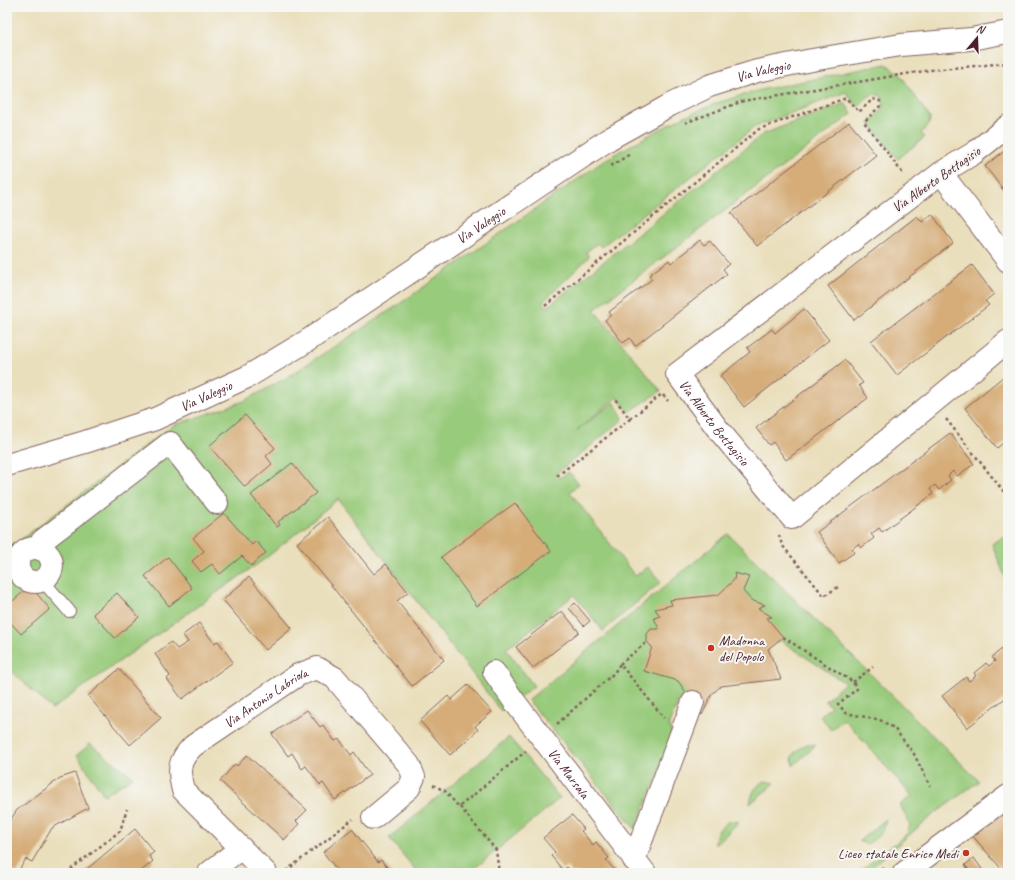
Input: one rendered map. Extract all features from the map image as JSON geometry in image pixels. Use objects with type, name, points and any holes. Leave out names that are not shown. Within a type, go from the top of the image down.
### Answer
[{"type":"street","name":"Via Valeggio","points":[[7,465],[85,442],[154,419],[247,377],[308,340],[608,139],[670,105],[709,86],[757,71],[812,60],[901,45],[971,39],[1008,32]]},
{"type":"street","name":"Via Valeggio","points":[[971,39],[1008,43]]},
{"type":"street","name":"Via Alberto Bottagisio","points":[[1008,126],[974,154],[940,173],[916,191],[678,374],[717,428],[792,518],[1008,341]]},
{"type":"street","points":[[940,173],[1008,261]]},
{"type":"street","points":[[40,549],[42,541],[170,443],[217,503]]},
{"type":"street","points":[[32,548],[40,549],[47,553],[52,562],[50,573],[42,580],[36,582],[25,579],[12,564],[22,553],[27,550],[32,548]]},
{"type":"street","name":"Via Antonio Labriola","points":[[266,873],[183,790],[179,775],[181,763],[186,753],[193,746],[298,674],[317,668],[335,678],[397,749],[409,765],[414,777]]},
{"type":"street","name":"Via Marsala","points":[[494,672],[514,701],[640,866]]},
{"type":"street","points":[[640,866],[680,738],[693,702]]},
{"type":"street","points":[[373,818],[409,788],[414,777]]},
{"type":"street","points":[[904,873],[1008,796]]},
{"type":"street","points":[[209,873],[241,848]]},
{"type":"lane","points":[[42,580],[69,611]]},
{"type":"path","points":[[678,126],[743,101],[930,70],[1008,63]]},
{"type":"path","points":[[546,306],[759,129],[846,98],[859,112],[873,99],[880,101],[880,106],[864,122],[916,191]]},
{"type":"path","points":[[605,169],[631,153]]},
{"type":"path","points":[[557,476],[662,394],[672,406]]},
{"type":"path","points":[[614,400],[630,419]]},
{"type":"path","points":[[932,402],[1008,497]]},
{"type":"path","points":[[783,637],[853,682],[857,689],[838,704],[846,713],[880,720],[894,728],[914,754],[930,786]]},
{"type":"path","points":[[459,807],[542,737],[614,673],[620,664],[647,642]]},
{"type":"path","points":[[620,664],[680,738]]},
{"type":"path","points":[[853,682],[873,667]]},
{"type":"path","points":[[414,777],[445,791],[496,850],[499,873]]},
{"type":"path","points":[[66,873],[120,831],[128,809]]},
{"type":"path","points":[[283,873],[359,814],[373,818]]},
{"type":"green space","points":[[886,64],[900,74],[930,118],[929,124],[921,133],[925,137],[898,159],[869,123],[881,111],[884,103],[881,96],[877,95],[870,95],[857,107],[846,92],[755,127],[601,247],[598,243],[586,252],[589,257],[543,302],[547,307],[763,134],[845,103],[852,114],[594,310],[661,391],[629,412],[617,397],[576,431],[614,402],[623,418],[621,421],[556,474],[559,478],[569,472],[579,484],[570,492],[635,576],[648,567],[661,582],[603,631],[574,595],[506,649],[534,686],[501,711],[338,499],[266,558],[52,709],[7,667],[7,550],[172,426],[244,401],[286,378],[395,307],[608,158],[685,116],[720,102],[760,90]]},
{"type":"green space","points":[[728,534],[979,781],[929,818],[865,873],[857,873],[906,835],[910,825],[900,805],[912,796],[844,719],[831,730],[820,716],[831,706],[825,701],[845,683],[780,640],[679,701],[669,724],[673,739],[635,829],[528,700]]},
{"type":"green space","points":[[1008,534],[1008,579],[1006,580],[992,544]]},
{"type":"green space","points":[[509,737],[560,798],[469,873],[418,873],[389,838]]},
{"type":"green space","points":[[90,744],[133,777],[104,795],[77,755]]},
{"type":"green space","points":[[806,744],[816,745],[793,766],[792,757],[796,751]]},
{"type":"green space","points":[[765,781],[775,783],[750,804],[754,790]]},
{"type":"green space","points":[[886,819],[882,831],[875,839],[867,844],[859,841]]},
{"type":"green space","points":[[729,821],[739,822],[715,845],[718,831]]},
{"type":"building","points":[[849,122],[876,155],[757,246],[731,213]]},
{"type":"building","points":[[1008,148],[1008,196],[985,166]]},
{"type":"building","points":[[932,214],[953,243],[854,320],[828,286],[917,216],[922,222]]},
{"type":"building","points":[[700,240],[704,245],[710,241],[729,264],[723,269],[727,274],[635,346],[630,338],[623,343],[605,320],[611,315],[609,312],[652,279],[649,275],[669,260],[671,263]]},
{"type":"building","points":[[972,265],[994,294],[985,301],[989,305],[897,375],[871,341]]},
{"type":"building","points":[[804,309],[829,340],[744,407],[720,376],[750,352],[747,348],[772,329],[775,333]]},
{"type":"building","points":[[845,360],[863,383],[859,385],[868,398],[786,460],[773,442],[769,445],[756,428]]},
{"type":"building","points":[[1004,376],[1008,381],[1008,439],[997,448],[965,408]]},
{"type":"building","points":[[245,415],[275,448],[266,456],[272,464],[245,487],[209,446]]},
{"type":"building","points":[[950,433],[974,464],[957,476],[953,471],[948,476],[951,480],[939,490],[935,485],[930,489],[933,494],[882,532],[879,528],[871,534],[874,538],[861,548],[858,544],[852,549],[855,552],[839,563],[817,532]]},
{"type":"building","points":[[292,463],[316,493],[278,522],[280,525],[277,527],[251,495]]},
{"type":"building","points":[[515,503],[551,551],[477,606],[441,557]]},
{"type":"building","points":[[224,513],[252,545],[256,541],[266,553],[251,566],[242,556],[220,574],[212,564],[201,572],[192,561],[204,551],[193,538]]},
{"type":"building","points":[[328,517],[374,574],[386,564],[408,592],[397,601],[444,660],[412,686],[297,543]]},
{"type":"building","points":[[168,557],[192,588],[169,606],[145,576]]},
{"type":"building","name":"Madonna del Popolo","points":[[735,573],[749,577],[743,591],[751,600],[765,605],[758,608],[772,617],[767,618],[783,637],[768,649],[781,679],[721,686],[712,694],[702,715],[678,681],[644,671],[652,647],[647,642],[647,634],[651,629],[659,629],[654,618],[660,616],[655,609],[672,605],[670,600],[718,595],[734,580]]},
{"type":"building","points":[[249,577],[292,628],[266,650],[223,600]]},
{"type":"building","points":[[30,586],[50,609],[21,634],[7,619],[7,606]]},
{"type":"building","points":[[117,593],[139,617],[115,638],[93,614]]},
{"type":"building","points":[[575,603],[590,621],[584,626],[569,608]]},
{"type":"building","points":[[562,611],[579,632],[533,668],[516,647]]},
{"type":"building","points":[[199,623],[214,643],[218,641],[233,662],[182,699],[167,679],[170,676],[155,654],[171,642],[177,649],[188,642],[183,635]]},
{"type":"building","points":[[1008,644],[1008,696],[967,728],[942,696],[966,677],[969,681],[976,676],[974,673],[986,663],[989,666],[995,661],[992,657]]},
{"type":"building","points":[[119,669],[161,718],[130,745],[88,696]]},
{"type":"building","points":[[468,685],[492,712],[475,726],[478,730],[450,755],[420,721],[448,696],[451,700]]},
{"type":"building","points":[[307,710],[320,727],[323,725],[335,741],[339,739],[351,755],[354,752],[370,775],[335,800],[323,783],[320,785],[306,766],[302,769],[292,753],[288,756],[272,734]]},
{"type":"building","points":[[247,755],[307,810],[296,821],[299,824],[284,840],[220,781],[235,764],[237,766]]},
{"type":"building","points":[[75,773],[88,808],[52,828],[32,862],[26,859],[17,873],[10,870],[7,873],[7,825],[17,810],[60,778]]},
{"type":"building","points":[[1008,807],[1008,873],[1005,873],[971,834]]},
{"type":"building","points":[[572,815],[584,829],[581,831],[593,845],[596,842],[609,858],[606,860],[617,873],[573,873],[567,867],[563,870],[551,856],[555,852],[543,838]]},
{"type":"building","points":[[135,829],[154,852],[149,856],[153,861],[139,873],[82,873]]},
{"type":"building","points":[[352,829],[378,862],[381,860],[392,873],[339,873],[323,852]]},
{"type":"building","points":[[974,858],[982,869],[976,873],[971,873],[965,865]]},
{"type":"place","name":"Madonna del Popolo","points":[[711,648]]},
{"type":"place","name":"Liceo statale Enrico Medi","points":[[966,853]]}]
